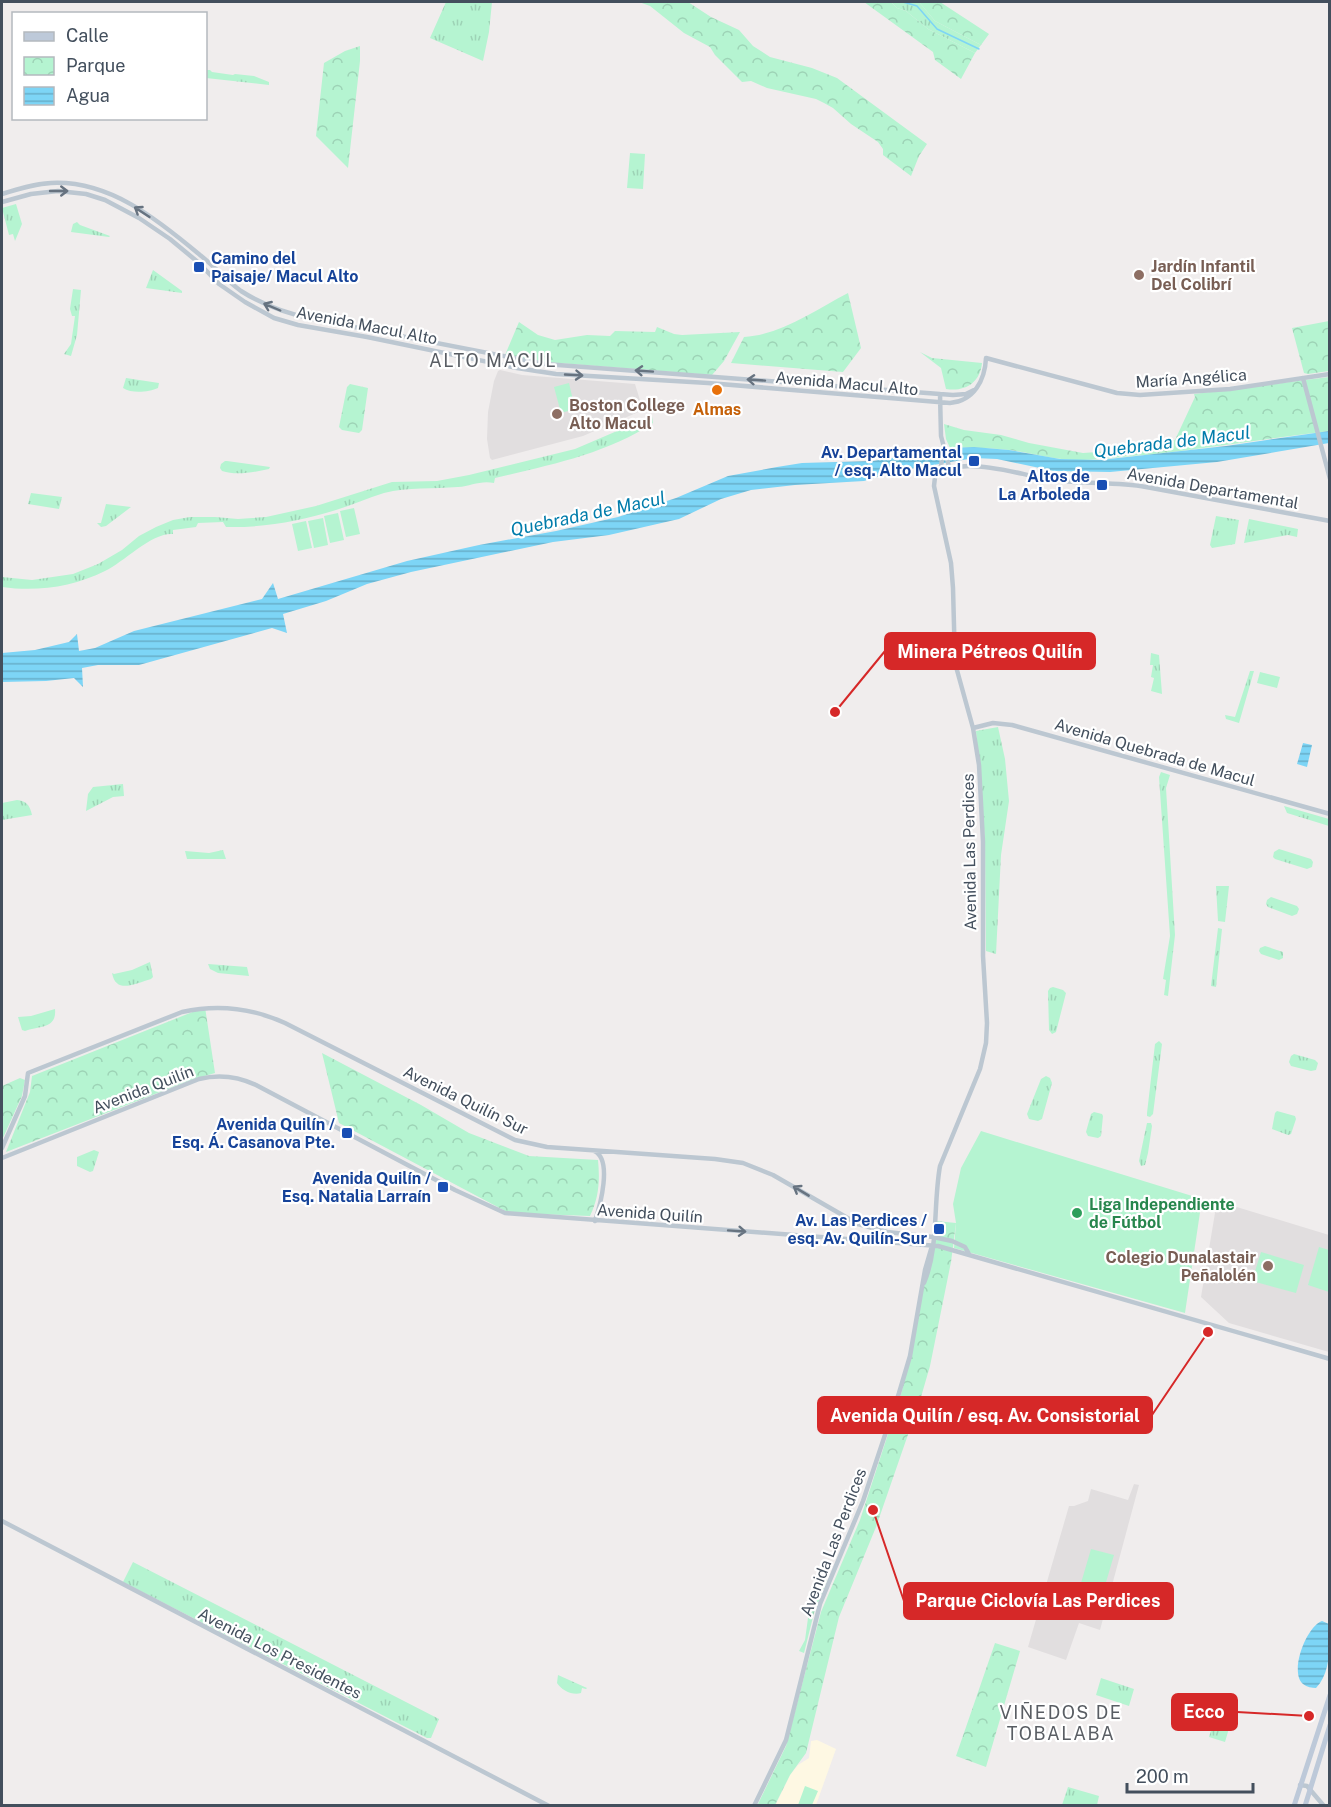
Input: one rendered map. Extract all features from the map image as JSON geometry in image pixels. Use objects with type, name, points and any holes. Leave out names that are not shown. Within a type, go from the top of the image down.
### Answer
[{"type":"main road","points":[[1294,1806],[1329,1695]]},
{"type":"main road","points":[[1305,1806],[1329,1725]]},
{"type":"street","name":"Avenida Macul Alto","points":[[2,194],[33,185],[60,183],[86,186],[111,194],[173,233],[239,289],[266,304],[303,317],[545,364],[940,394],[962,395],[976,388]]},
{"type":"street","name":"Avenida Macul Alto","points":[[2,202],[31,194],[58,191],[86,194],[105,200],[164,234],[199,263],[219,284],[268,315],[298,325],[517,368],[556,374],[700,383],[940,403],[961,401],[968,398],[976,388]]},
{"type":"street","name":"María Angélica","points":[[976,388],[982,377],[986,358],[1134,396],[1230,389],[1329,374]]},
{"type":"street","points":[[1303,378],[1329,479]]},
{"type":"street","points":[[940,394],[940,429],[945,464],[950,470],[940,473]]},
{"type":"street","name":"Avenida Las Perdices","points":[[754,1806],[786,1740],[817,1615],[863,1501],[899,1393],[932,1257],[940,1166],[976,1080],[987,1043],[982,932],[983,842],[980,777],[973,728],[955,663],[952,574],[934,486],[935,477],[945,464]]},
{"type":"street","name":"Avenida Departamental","points":[[950,470],[977,466],[1062,481],[1136,485],[1329,521]]},
{"type":"street","name":"Avenida Quebrada de Macul","points":[[973,728],[993,723],[1012,725],[1329,814]]},
{"type":"street","name":"Avenida Quilín Sur","points":[[2,1148],[25,1096],[28,1073],[182,1012],[206,1008],[245,1009],[262,1013],[285,1023],[506,1136],[536,1146],[715,1159],[751,1165],[773,1175],[851,1221],[877,1230],[933,1237],[962,1245],[969,1254]]},
{"type":"street","name":"Avenida Quilín","points":[[2,1158],[189,1082],[211,1076],[229,1077],[250,1083],[499,1212],[932,1246],[969,1254],[1329,1359]]},
{"type":"street","points":[[589,1150],[598,1152],[602,1158]]},
{"type":"street","points":[[595,1221],[603,1192],[602,1158],[604,1152],[613,1151]]},
{"type":"street","points":[[876,1241],[877,1230]]},
{"type":"street","points":[[885,1242],[887,1232]]},
{"type":"street","name":"Avenida Los Presidentes","points":[[2,1521],[549,1806]]},
{"type":"street","points":[[1300,1785],[1310,1790],[1324,1806]]},
{"type":"shaded area","name":"Boston College Alto Macul","points":[[500,370],[522,375],[635,384],[643,410],[583,436],[492,460],[487,439],[488,412],[494,381]]},
{"type":"shaded area","name":"Colegio Dunalastair Peñalolén","points":[[1217,1201],[1329,1235],[1329,1352],[1229,1323],[1201,1297]]},
{"type":"shaded area","points":[[1134,1484],[1139,1485],[1100,1630],[1079,1623],[1066,1660],[1028,1647],[1069,1506],[1088,1501],[1091,1489],[1128,1500]]},
{"type":"shaded area","points":[[817,1740],[836,1749],[816,1805],[775,1806],[790,1775],[798,1765],[809,1758],[811,1741]]},
{"type":"green space","points":[[446,2],[492,2],[483,61],[430,38]]},
{"type":"green space","points":[[639,2],[688,2],[711,17],[739,30],[753,46],[770,57],[812,68],[837,78],[927,144],[911,176],[883,155],[883,149],[878,142],[851,124],[833,108],[816,99],[767,88],[751,81],[742,82],[710,47],[684,33],[650,6]]},
{"type":"green space","points":[[864,2],[891,2],[928,29],[975,53],[961,79],[935,60],[933,52]]},
{"type":"green space","points":[[891,2],[919,2],[935,21],[981,45],[975,53],[928,29]]},
{"type":"green space","points":[[919,2],[940,2],[989,34],[981,45],[935,21]]},
{"type":"green space","points":[[360,46],[348,168],[316,136],[324,63],[345,51]]},
{"type":"green space","points":[[207,70],[254,76],[269,82],[269,85],[207,78]]},
{"type":"green space","points":[[630,153],[645,154],[643,189],[627,188]]},
{"type":"green space","points":[[16,204],[22,224],[15,241],[13,234],[9,235],[2,208]]},
{"type":"green space","points":[[77,222],[110,236],[71,232],[73,224]]},
{"type":"green space","points":[[153,270],[182,291],[182,293],[146,288]]},
{"type":"green space","points":[[73,289],[81,290],[77,335],[71,356],[64,354],[71,344],[75,316],[72,316],[70,309]]},
{"type":"green space","points":[[848,293],[861,348],[843,372],[731,363],[744,337],[784,327]]},
{"type":"green space","points":[[1329,321],[1329,371],[1304,373],[1292,328]]},
{"type":"green space","points":[[519,322],[538,335],[555,340],[587,335],[610,336],[615,331],[655,332],[657,327],[682,335],[740,332],[724,361],[712,375],[546,362],[505,355]]},
{"type":"green space","points":[[920,352],[932,358],[982,363],[981,370],[970,385],[953,390],[946,389],[941,368]]},
{"type":"green space","points":[[1329,377],[1329,431],[1167,453],[1081,460],[1002,449],[950,448],[946,439],[944,424],[1083,453],[1126,450],[1175,440],[1195,397],[1194,394]]},
{"type":"green space","points":[[126,378],[159,383],[158,388],[140,392],[127,390],[123,388]]},
{"type":"green space","points":[[569,383],[575,409],[561,413],[554,387]]},
{"type":"green space","points":[[350,384],[368,388],[362,430],[359,433],[342,430],[339,427],[347,387]]},
{"type":"green space","points":[[652,416],[653,423],[616,443],[577,457],[495,478],[494,483],[393,491],[322,514],[268,525],[226,527],[223,522],[198,523],[196,527],[173,530],[173,534],[147,542],[113,567],[80,581],[42,588],[2,587],[2,577],[32,580],[73,574],[98,564],[122,550],[139,536],[173,520],[190,517],[238,519],[266,517],[316,506],[392,482],[437,481],[469,475],[575,449]]},
{"type":"green space","points":[[225,461],[270,467],[251,472],[228,472],[220,468]]},
{"type":"green space","points":[[31,493],[62,497],[59,509],[28,504]]},
{"type":"green space","points":[[106,504],[131,507],[106,526],[101,527],[97,523],[101,523]]},
{"type":"green space","points":[[354,508],[360,534],[346,537],[340,511]]},
{"type":"green space","points":[[338,513],[344,540],[330,543],[324,516]]},
{"type":"green space","points":[[1216,516],[1239,520],[1235,544],[1212,548],[1210,545]]},
{"type":"green space","points":[[323,518],[328,545],[314,548],[308,521]]},
{"type":"green space","points":[[1249,519],[1298,529],[1297,537],[1288,535],[1244,543]]},
{"type":"green space","points":[[306,521],[312,548],[298,551],[292,524]]},
{"type":"green space","points":[[1151,653],[1159,655],[1162,694],[1151,691],[1154,678],[1151,677],[1153,665],[1150,665]]},
{"type":"green space","points":[[1250,671],[1254,671],[1239,723],[1226,719],[1225,715],[1235,717]]},
{"type":"green space","points":[[1260,672],[1280,677],[1277,688],[1257,683]]},
{"type":"green space","points":[[998,727],[1005,759],[1009,801],[1001,855],[996,954],[986,951],[985,841],[976,731]]},
{"type":"green space","points":[[1161,772],[1170,775],[1166,788],[1175,935],[1168,996],[1164,995],[1166,980],[1163,979],[1170,936],[1159,777]]},
{"type":"green space","points":[[123,784],[124,796],[113,797],[86,811],[88,794],[93,787]]},
{"type":"green space","points":[[17,800],[28,804],[32,815],[2,820],[2,803]]},
{"type":"green space","points":[[1284,806],[1329,819],[1329,826],[1287,813]]},
{"type":"green space","points":[[1279,849],[1311,859],[1312,867],[1307,869],[1275,859],[1274,852]]},
{"type":"green space","points":[[223,850],[226,859],[187,859],[185,851],[209,853]]},
{"type":"green space","points":[[1216,886],[1229,886],[1225,922],[1218,921]]},
{"type":"green space","points":[[1271,897],[1297,906],[1299,909],[1297,914],[1292,916],[1268,907],[1267,900]]},
{"type":"green space","points":[[1218,928],[1222,929],[1216,987],[1211,986]]},
{"type":"green space","points":[[1265,946],[1283,952],[1283,958],[1279,960],[1261,954],[1260,948]]},
{"type":"green space","points":[[150,962],[153,977],[151,979],[127,986],[122,986],[114,980],[112,973],[132,970]]},
{"type":"green space","points":[[208,964],[247,967],[249,976],[218,973],[210,969]]},
{"type":"green space","points":[[1053,987],[1066,993],[1056,1032],[1052,1034],[1049,1030],[1048,991]]},
{"type":"green space","points":[[205,1007],[215,1073],[191,1080],[6,1152],[30,1092],[32,1076]]},
{"type":"green space","points":[[55,1009],[53,1020],[46,1026],[22,1030],[18,1017]]},
{"type":"green space","points":[[1159,1041],[1162,1044],[1153,1114],[1150,1117],[1147,1113],[1155,1044]]},
{"type":"green space","points":[[322,1053],[469,1133],[529,1156],[598,1160],[598,1189],[590,1216],[509,1213],[339,1123]]},
{"type":"green space","points":[[1294,1054],[1315,1060],[1318,1063],[1316,1070],[1291,1066],[1289,1062]]},
{"type":"green space","points":[[1046,1076],[1052,1083],[1042,1119],[1038,1121],[1029,1119],[1027,1114],[1041,1079]]},
{"type":"green space","points":[[20,1078],[25,1080],[22,1096],[2,1140],[2,1086]]},
{"type":"green space","points":[[1277,1111],[1295,1116],[1291,1134],[1272,1129]]},
{"type":"green space","points":[[1094,1112],[1103,1116],[1101,1136],[1098,1138],[1088,1136],[1086,1132],[1091,1114]]},
{"type":"green space","points":[[1147,1123],[1151,1123],[1152,1126],[1145,1165],[1141,1166],[1139,1161]]},
{"type":"green space","name":"Liga Independiente de Fútbol","points":[[981,1131],[1202,1199],[1185,1313],[954,1248],[956,1223],[953,1204],[961,1168]]},
{"type":"green space","points":[[94,1150],[99,1152],[93,1171],[90,1172],[77,1166],[77,1157]]},
{"type":"green space","points":[[936,1221],[956,1223],[951,1262],[930,1366],[921,1397],[876,1527],[839,1617],[806,1753],[790,1775],[775,1805],[757,1806],[786,1746],[821,1612],[860,1520],[902,1391]]},
{"type":"green space","points":[[1319,1247],[1329,1250],[1329,1292],[1308,1285]]},
{"type":"green space","points":[[1261,1252],[1304,1265],[1296,1293],[1252,1281]]},
{"type":"green space","points":[[1091,1549],[1114,1555],[1104,1589],[1081,1583]]},
{"type":"green space","points":[[133,1562],[439,1719],[431,1738],[427,1738],[123,1582]]},
{"type":"green space","points":[[821,1577],[827,1580],[814,1613],[804,1653],[799,1651],[805,1640],[808,1618]]},
{"type":"green space","points":[[995,1643],[1020,1651],[986,1767],[956,1756]]},
{"type":"green space","points":[[558,1675],[587,1688],[582,1688],[581,1693],[578,1694],[568,1692],[557,1683]]},
{"type":"green space","points":[[1101,1678],[1134,1689],[1129,1706],[1096,1695]]},
{"type":"green space","points":[[1214,1720],[1230,1725],[1225,1742],[1209,1737]]},
{"type":"green space","points":[[805,1786],[818,1791],[812,1805],[798,1805]]},
{"type":"green space","points":[[1068,1787],[1099,1796],[1097,1805],[1062,1805]]},
{"type":"water","points":[[1329,431],[1329,443],[1217,462],[1110,472],[1054,471],[997,459],[974,458],[898,471],[864,481],[751,490],[721,499],[679,519],[609,535],[553,542],[411,572],[367,584],[326,601],[283,614],[287,633],[272,628],[139,665],[98,665],[82,668],[83,687],[74,678],[2,682],[2,653],[35,650],[69,642],[77,634],[79,651],[95,648],[134,631],[262,599],[273,583],[278,599],[407,561],[618,517],[676,498],[728,476],[802,463],[873,461],[950,448],[974,447],[1009,450],[1060,459],[1100,460],[1226,446]]},
{"type":"water","points":[[1303,743],[1312,745],[1307,767],[1297,764]]},
{"type":"water","points":[[1322,1621],[1329,1624],[1327,1667],[1321,1682],[1313,1688],[1303,1684],[1299,1678],[1299,1660],[1305,1640],[1316,1625]]},
{"type":"waterway","points":[[903,2],[917,6],[937,29],[979,49]]},
{"type":"place","name":"Camino del Paisaje/ Macul Alto","points":[[199,267]]},
{"type":"place","name":"Jardín Infantil Del Colibrí","points":[[1139,275]]},
{"type":"place","name":"Almas","points":[[717,390]]},
{"type":"place","name":"Boston College Alto Macul","points":[[557,414]]},
{"type":"place","name":"Av. Departamental / esq. Alto Macul","points":[[974,461]]},
{"type":"place","name":"Altos de La Arboleda","points":[[1102,485]]},
{"type":"place","name":"Minera Pétreos Quilín","points":[[835,712]]},
{"type":"place","name":"Avenida Quilín / Esq. Á. Casanova Pte.","points":[[347,1133]]},
{"type":"place","name":"Avenida Quilín / Esq. Natalia Larraín","points":[[443,1187]]},
{"type":"place","name":"Liga Independiente de Fútbol","points":[[1077,1213]]},
{"type":"place","name":"Av. Las Perdices / esq. Av. Quilín-Sur","points":[[939,1229]]},
{"type":"place","name":"Colegio Dunalastair Peñalolén","points":[[1268,1266]]},
{"type":"place","name":"Avenida Quilín / esq. Av. Consistorial","points":[[1208,1332]]},
{"type":"place","name":"Parque Ciclovía Las Perdices","points":[[873,1510]]},
{"type":"place","name":"Ecco","points":[[1309,1716]]},
{"type":"district","name":"ALTO MACUL","points":[[493,361]]},
{"type":"district","name":"VIÑEDOS DE TOBALABA","points":[[1061,1723]]},
{"type":"water label","name":"Quebrada de Macul","points":[[1172,442]]},
{"type":"water label","name":"Quebrada de Macul","points":[[588,514]]}]
